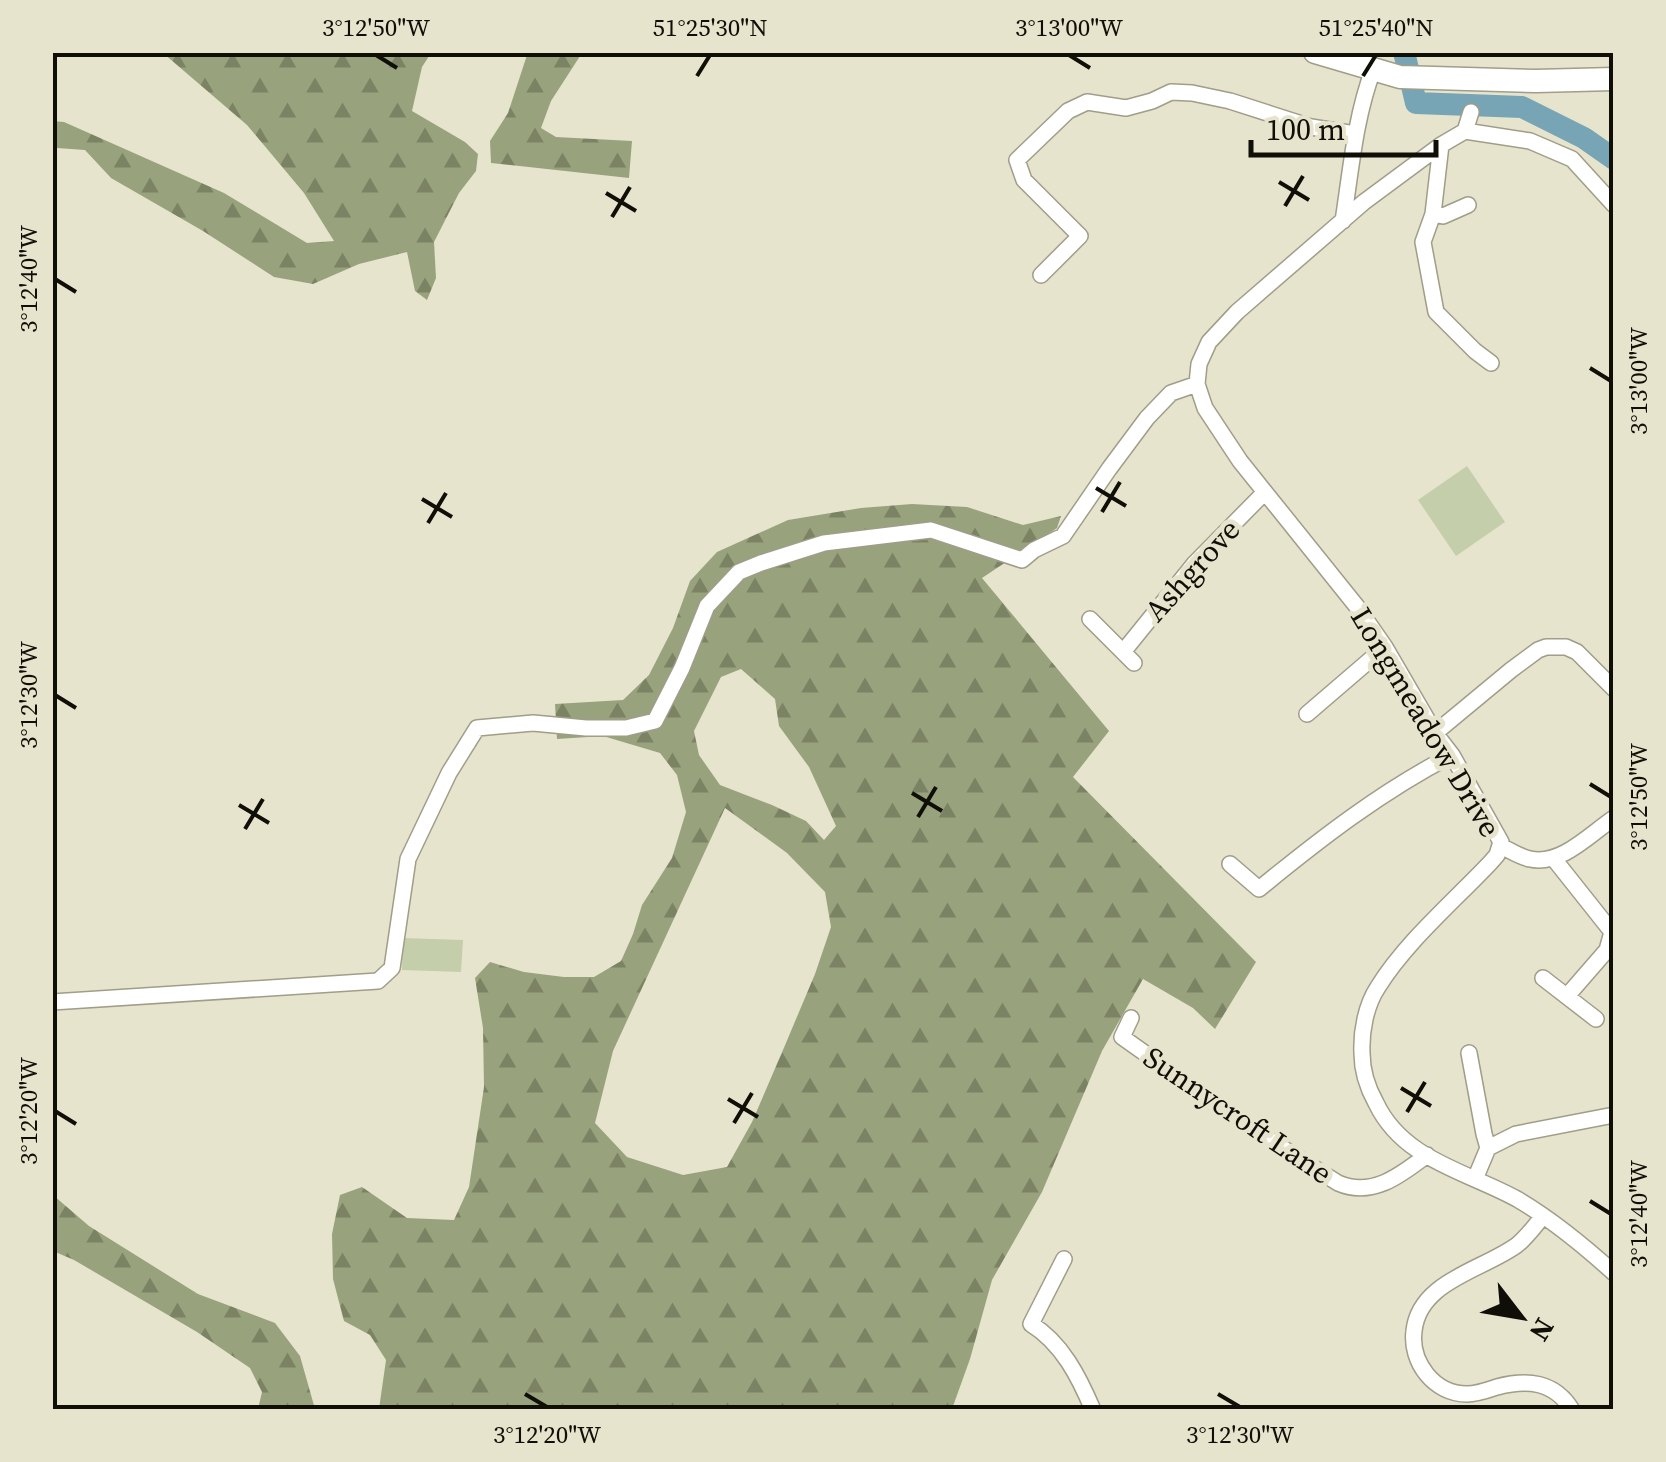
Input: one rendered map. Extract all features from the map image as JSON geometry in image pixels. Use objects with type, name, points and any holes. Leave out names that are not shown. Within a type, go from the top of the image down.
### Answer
[{"type":"main road","points":[[1315,52],[1410,78],[1614,79]]},
{"type":"street","points":[[1343,221],[1356,134],[1373,70]]},
{"type":"street","points":[[1041,275],[1080,236],[1024,180],[1017,160],[1068,111],[1087,102],[1126,108],[1172,92],[1192,93],[1312,127],[1356,134]]},
{"type":"street","points":[[1465,131],[1471,112]]},
{"type":"street","points":[[52,1002],[378,980],[392,968],[408,859],[449,773],[477,728],[533,723],[626,728],[656,721],[706,606],[739,572],[761,563],[824,543],[931,530],[1022,560],[1063,536],[1147,418],[1171,393],[1197,384],[1203,354],[1221,328],[1364,202],[1465,131],[1530,140],[1572,159],[1614,205]]},
{"type":"street","points":[[1440,146],[1433,214],[1423,242],[1436,312],[1491,363]]},
{"type":"street","points":[[1433,214],[1443,216],[1468,205]]},
{"type":"street","name":"Longmeadow Drive","points":[[1197,384],[1205,408],[1240,461],[1385,647],[1501,842],[1490,864],[1387,973],[1374,992],[1364,1024],[1362,1060],[1369,1091],[1387,1125],[1400,1138],[1543,1216],[1568,1232],[1614,1273]]},
{"type":"street","name":"Ashgrove","points":[[1090,618],[1128,657],[1195,562],[1265,492]]},
{"type":"street","points":[[1307,714],[1385,647]]},
{"type":"street","points":[[1435,733],[1510,670],[1546,647],[1566,647],[1577,652],[1614,689]]},
{"type":"street","points":[[1230,864],[1259,889],[1407,778],[1452,755]]},
{"type":"street","points":[[1501,846],[1528,859],[1554,859],[1614,818]]},
{"type":"street","points":[[1554,859],[1613,932],[1608,950],[1567,996]]},
{"type":"street","points":[[1543,978],[1596,1020]]},
{"type":"street","name":"Sunnycroft Lane","points":[[1131,1018],[1122,1037],[1246,1126],[1346,1186],[1375,1187],[1428,1155]]},
{"type":"street","points":[[1469,1053],[1488,1148],[1475,1179]]},
{"type":"street","points":[[1488,1148],[1516,1134],[1614,1115]]},
{"type":"street","points":[[1543,1216],[1517,1244],[1444,1286],[1421,1308],[1413,1345],[1426,1376],[1469,1402],[1523,1381],[1546,1386],[1566,1400],[1572,1410]]},
{"type":"street","points":[[1064,1259],[1031,1324],[1061,1350],[1093,1410]]},
{"type":"green space","points":[[528,52],[582,53],[551,101],[541,128],[556,137],[632,141],[629,178],[491,163],[490,141],[508,113]]},
{"type":"green space","points":[[163,53],[431,53],[422,67],[412,111],[478,154],[476,171],[459,193],[434,242],[436,278],[427,300],[415,291],[407,252],[359,264],[313,284],[274,277],[111,178],[85,150],[57,148],[53,189],[53,121],[64,122],[224,193],[307,243],[334,241],[304,193],[247,125]]},
{"type":"green space","points":[[1467,466],[1505,522],[1456,556],[1418,500]]},
{"type":"green space","points":[[912,504],[967,507],[1023,525],[1061,516],[1057,528],[982,578],[1109,731],[1073,777],[1256,962],[1215,1029],[1193,1008],[1143,979],[1102,1051],[1042,1192],[992,1280],[952,1409],[379,1409],[386,1360],[370,1335],[344,1321],[333,1279],[332,1234],[340,1195],[362,1187],[407,1218],[454,1220],[469,1187],[484,1087],[483,1028],[475,978],[490,962],[524,972],[594,977],[621,961],[642,905],[672,858],[686,812],[677,775],[660,753],[603,736],[557,739],[555,704],[623,700],[649,675],[673,628],[690,581],[717,552],[788,520]],"holes":[[[741,669],[775,699],[779,726],[809,767],[836,826],[824,840],[806,821],[720,785],[699,755],[694,731],[721,677]],[[725,808],[787,853],[825,892],[831,927],[752,1122],[727,1167],[683,1175],[627,1157],[595,1123],[613,1051]]]},
{"type":"green space","points":[[403,938],[463,940],[461,972],[402,970]]},
{"type":"green space","points":[[53,1195],[89,1226],[198,1294],[275,1323],[300,1356],[315,1409],[258,1409],[262,1392],[250,1368],[197,1332],[53,1251]]},
{"type":"waterway","points":[[1404,52],[1416,103],[1522,107],[1584,138],[1614,159]]}]
